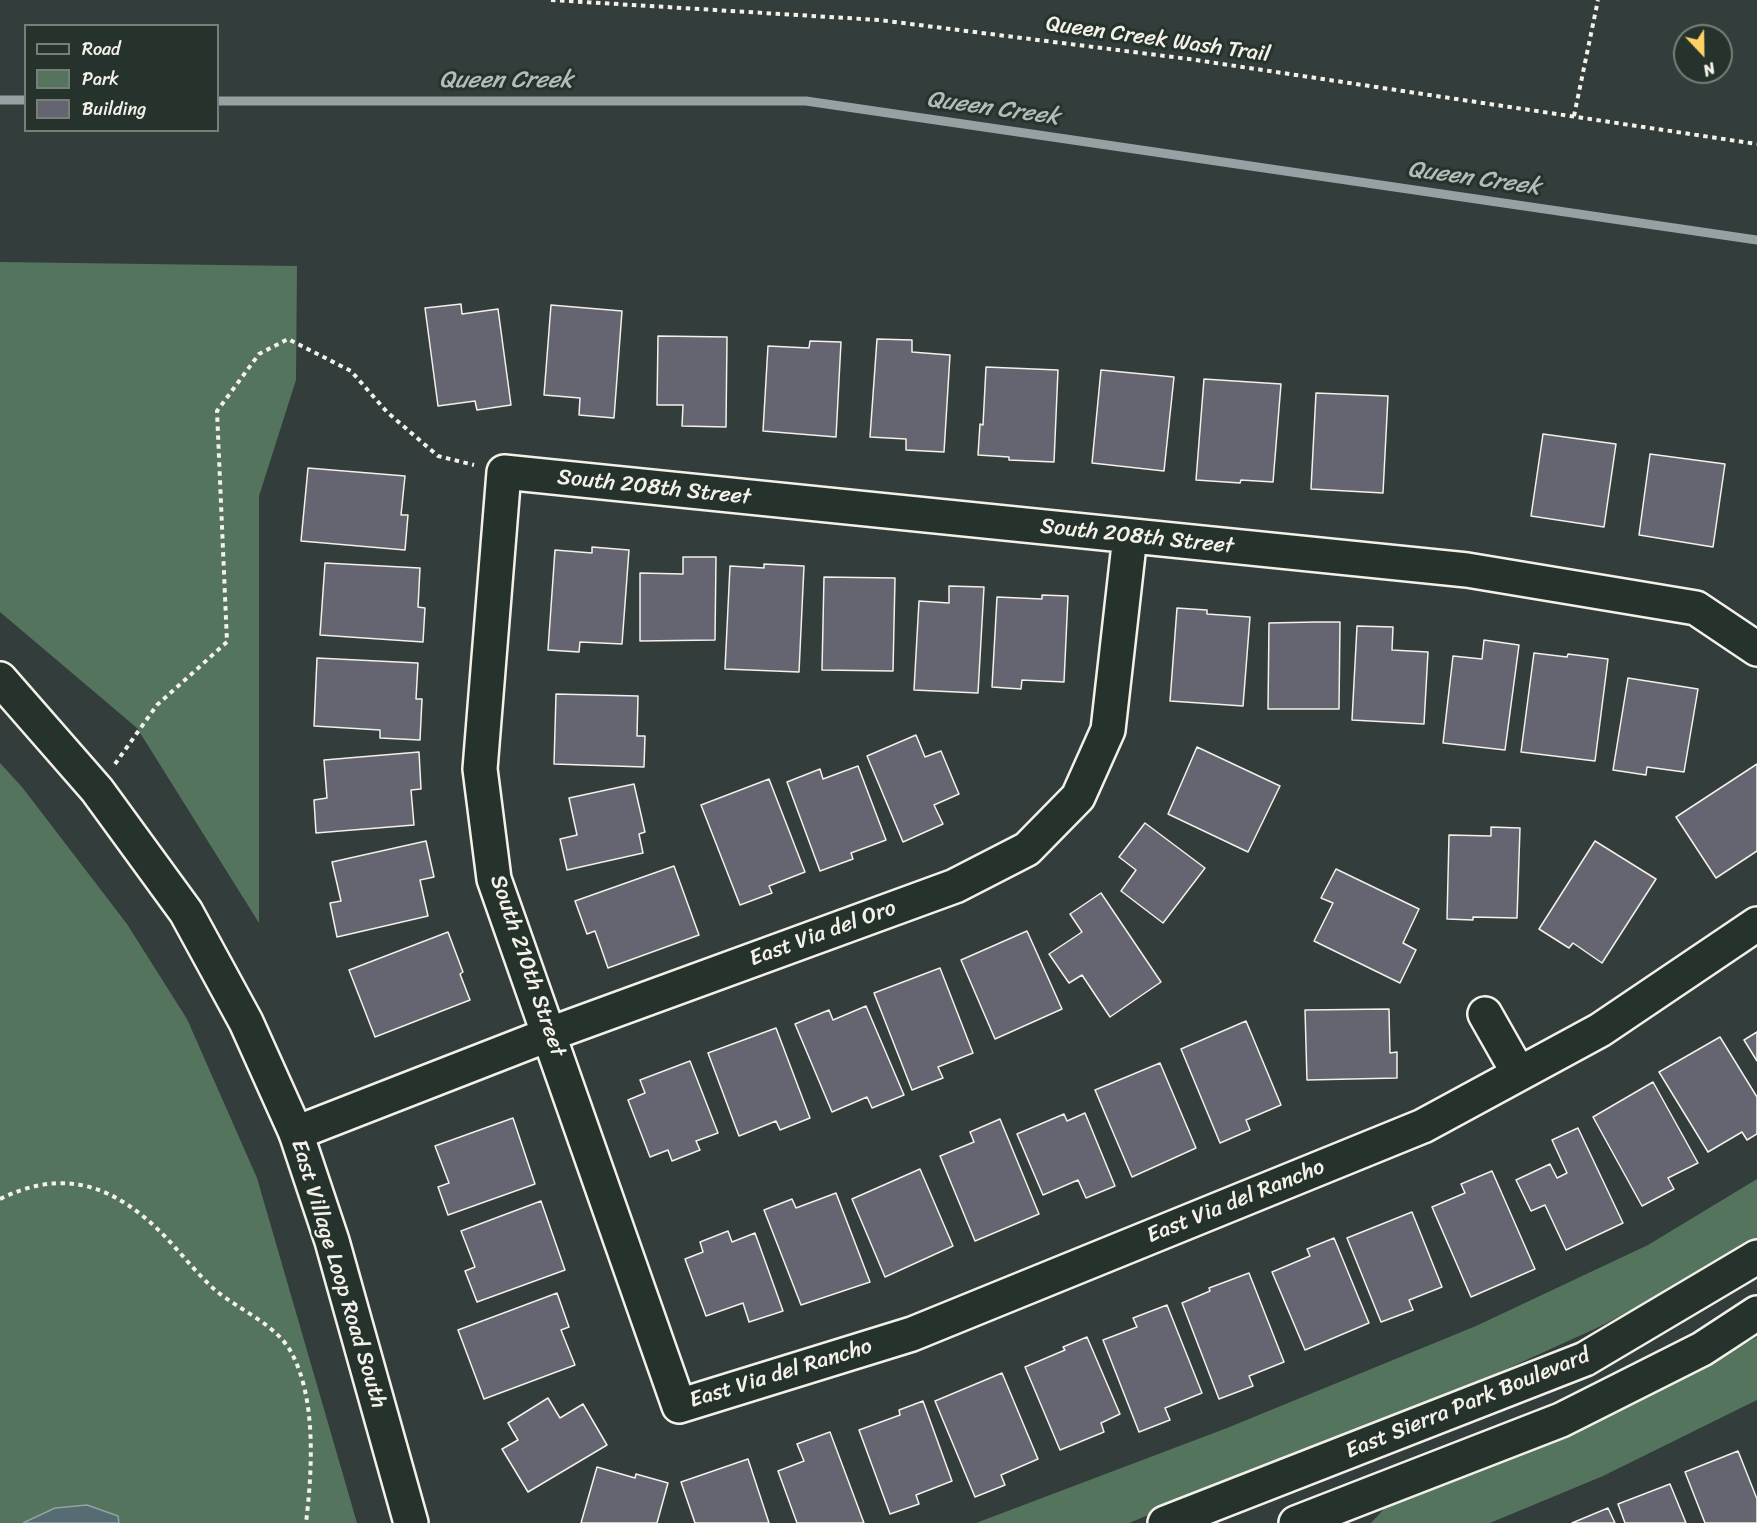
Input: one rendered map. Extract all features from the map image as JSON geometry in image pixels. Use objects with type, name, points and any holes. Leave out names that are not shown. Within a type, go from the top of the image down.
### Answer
[{"type":"street","name":"South 208th Street","points":[[504,472],[1467,570],[1696,608],[1757,649]]},
{"type":"street","name":"South 210th Street","points":[[504,472],[480,769],[494,879],[680,1406]]},
{"type":"street","name":"East Via del Oro","points":[[296,1133],[550,1034],[955,886],[1027,849],[1078,797],[1108,730],[1130,536]]},
{"type":"street","name":"East Village Loop Road South","points":[[0,679],[97,790],[186,912],[246,1022],[296,1133],[333,1241],[411,1523]]},
{"type":"street","name":"East Via del Rancho","points":[[680,1406],[912,1334],[1423,1126],[1600,1030],[1757,924]]},
{"type":"street","points":[[1485,1014],[1519,1074]]},
{"type":"street","name":"East Sierra Park Boulevard","points":[[1165,1523],[1585,1359],[1757,1257]]},
{"type":"street","name":"East Sierra Park Boulevard","points":[[1296,1523],[1331,1517],[1561,1420],[1702,1349],[1757,1312]]},
{"type":"street","points":[[1311,1467],[1331,1517]]},
{"type":"street","points":[[1266,1485],[1281,1523]]},
{"type":"path","name":"Queen Creek Wash Trail","points":[[551,0],[879,20],[1189,59],[1757,144]]},
{"type":"path","points":[[1574,116],[1598,0]]},
{"type":"path","points":[[97,790],[157,705],[227,642],[217,411],[259,354],[288,339],[351,371],[387,412],[438,456],[504,472]]},
{"type":"path","points":[[0,1199],[48,1182],[88,1185],[118,1199],[144,1217],[215,1290],[271,1329],[291,1351],[303,1381],[311,1434],[310,1492],[306,1523]]},
{"type":"green space","points":[[0,262],[297,266],[296,380],[259,496],[259,923],[137,728],[0,612]]},
{"type":"green space","points":[[0,763],[22,787],[127,924],[187,1019],[257,1178],[357,1523],[0,1523]]},
{"type":"green space","points":[[1757,1179],[1757,1239],[1711,1268],[1601,1326],[1500,1372],[1129,1523],[976,1523],[1227,1428],[1476,1326],[1648,1245]]},
{"type":"green space","points":[[1757,1337],[1757,1400],[1603,1476],[1490,1523],[1371,1523],[1384,1509],[1629,1406]]},
{"type":"water","points":[[87,1505],[118,1516],[119,1523],[23,1523],[55,1508]]},
{"type":"building","points":[[461,304],[462,314],[498,309],[511,405],[477,410],[475,401],[438,406],[425,308]]},
{"type":"building","points":[[551,305],[622,311],[614,418],[579,415],[580,398],[544,395]]},
{"type":"building","points":[[658,336],[727,337],[726,427],[682,426],[683,405],[657,405]]},
{"type":"building","points":[[877,339],[912,340],[912,352],[950,355],[944,452],[906,450],[906,439],[870,437]]},
{"type":"building","points":[[810,341],[841,342],[836,437],[763,431],[768,346],[809,348]]},
{"type":"building","points":[[986,367],[1058,370],[1054,462],[1009,460],[1009,457],[978,455],[980,424],[983,425]]},
{"type":"building","points":[[1101,370],[1174,377],[1164,471],[1092,463]]},
{"type":"building","points":[[1204,379],[1281,384],[1273,482],[1241,480],[1240,483],[1196,480]]},
{"type":"building","points":[[1316,393],[1388,396],[1383,493],[1311,489]]},
{"type":"building","points":[[1543,434],[1616,444],[1604,527],[1531,516]]},
{"type":"building","points":[[1650,454],[1725,464],[1713,547],[1639,535]]},
{"type":"building","points":[[308,468],[405,476],[401,515],[408,515],[405,550],[301,541]]},
{"type":"building","points":[[592,547],[629,550],[622,644],[580,642],[579,652],[548,650],[555,550],[592,553]]},
{"type":"building","points":[[683,557],[716,557],[715,640],[640,641],[640,573],[683,574]]},
{"type":"building","points":[[325,563],[420,568],[418,607],[425,608],[423,642],[320,635]]},
{"type":"building","points":[[764,564],[804,566],[799,672],[725,669],[730,566],[764,568]]},
{"type":"building","points":[[824,577],[895,578],[893,671],[822,670]]},
{"type":"building","points":[[949,586],[984,587],[978,693],[914,690],[919,601],[949,603]]},
{"type":"building","points":[[1042,595],[1068,596],[1064,682],[1022,680],[1021,689],[992,687],[997,597],[1042,599]]},
{"type":"building","points":[[1177,608],[1207,610],[1207,614],[1250,617],[1243,706],[1170,701]]},
{"type":"building","points":[[1340,622],[1339,709],[1268,709],[1269,623]]},
{"type":"building","points":[[1357,626],[1393,627],[1392,650],[1428,652],[1424,724],[1352,720]]},
{"type":"building","points":[[1484,640],[1519,645],[1505,750],[1443,743],[1453,656],[1482,659]]},
{"type":"building","points":[[1534,653],[1608,659],[1595,761],[1521,752]]},
{"type":"building","points":[[317,658],[418,663],[416,699],[422,699],[420,740],[380,738],[380,730],[314,726]]},
{"type":"building","points":[[1628,678],[1698,689],[1684,772],[1647,767],[1646,775],[1613,770]]},
{"type":"building","points":[[556,694],[638,696],[637,736],[645,736],[644,767],[554,764]]},
{"type":"building","points":[[916,735],[925,757],[941,751],[959,794],[934,805],[943,824],[903,842],[867,756]]},
{"type":"building","points":[[1197,747],[1280,786],[1248,852],[1168,814]]},
{"type":"building","points":[[419,752],[421,789],[411,790],[414,825],[316,833],[314,800],[327,798],[324,760]]},
{"type":"building","points":[[1757,764],[1757,851],[1716,878],[1676,817]]},
{"type":"building","points":[[858,766],[886,840],[851,853],[853,859],[820,871],[787,782],[820,769],[823,779]]},
{"type":"building","points":[[769,779],[805,872],[769,886],[772,893],[740,905],[701,805]]},
{"type":"building","points":[[634,784],[645,832],[639,834],[643,853],[567,870],[560,839],[577,835],[569,798]]},
{"type":"building","points":[[1145,823],[1205,868],[1163,923],[1121,891],[1136,870],[1119,857]]},
{"type":"building","points":[[1491,827],[1520,828],[1517,918],[1447,919],[1449,835],[1491,836]]},
{"type":"building","points":[[426,841],[434,877],[420,880],[428,916],[337,937],[330,903],[341,901],[332,862]]},
{"type":"building","points":[[1595,841],[1656,879],[1602,963],[1573,943],[1569,948],[1539,929]]},
{"type":"building","points":[[674,866],[699,935],[608,968],[595,931],[587,934],[575,901]]},
{"type":"building","points":[[1336,869],[1419,909],[1403,943],[1416,950],[1400,983],[1314,941],[1333,903],[1321,898]]},
{"type":"building","points":[[1101,893],[1161,982],[1110,1017],[1082,975],[1069,983],[1049,954],[1082,932],[1070,914]]},
{"type":"building","points":[[1027,931],[1062,1009],[995,1039],[961,960]]},
{"type":"building","points":[[448,932],[463,972],[460,974],[470,1000],[375,1037],[349,970]]},
{"type":"building","points":[[940,968],[973,1053],[938,1067],[943,1078],[912,1090],[874,993]]},
{"type":"building","points":[[866,1006],[904,1095],[872,1108],[867,1097],[832,1112],[795,1024],[829,1010],[833,1020]]},
{"type":"building","points":[[1389,1009],[1390,1053],[1397,1052],[1397,1078],[1307,1080],[1305,1010]]},
{"type":"building","points":[[1246,1021],[1281,1105],[1246,1120],[1250,1130],[1220,1143],[1181,1049]]},
{"type":"building","points":[[776,1028],[810,1118],[780,1130],[776,1121],[739,1136],[708,1053]]},
{"type":"building","points":[[1757,1032],[1757,1061],[1744,1040]]},
{"type":"building","points":[[1720,1037],[1757,1097],[1757,1134],[1747,1140],[1742,1132],[1708,1152],[1659,1072]]},
{"type":"building","points":[[690,1061],[718,1133],[696,1141],[700,1150],[672,1161],[668,1150],[650,1157],[628,1100],[645,1093],[640,1080]]},
{"type":"building","points":[[1160,1063],[1196,1148],[1132,1177],[1095,1090]]},
{"type":"building","points":[[1653,1082],[1698,1163],[1668,1178],[1674,1189],[1642,1206],[1593,1117]]},
{"type":"building","points":[[1085,1113],[1115,1186],[1086,1198],[1078,1180],[1043,1195],[1017,1134],[1064,1114],[1067,1121]]},
{"type":"building","points":[[513,1118],[535,1184],[448,1215],[438,1187],[449,1183],[435,1146]]},
{"type":"building","points":[[1000,1119],[1039,1214],[975,1241],[940,1156],[974,1142],[970,1132]]},
{"type":"building","points":[[1578,1128],[1623,1223],[1566,1250],[1545,1205],[1531,1211],[1516,1180],[1550,1164],[1557,1178],[1567,1173],[1552,1140]]},
{"type":"building","points":[[920,1169],[953,1246],[885,1277],[852,1199]]},
{"type":"building","points":[[1492,1171],[1535,1269],[1471,1297],[1432,1207],[1465,1193],[1461,1184]]},
{"type":"building","points":[[836,1193],[870,1282],[801,1305],[764,1210],[792,1199],[796,1208]]},
{"type":"building","points":[[541,1201],[565,1270],[477,1302],[465,1271],[475,1267],[461,1231]]},
{"type":"building","points":[[1412,1212],[1442,1287],[1409,1300],[1413,1310],[1381,1322],[1347,1238]]},
{"type":"building","points":[[728,1231],[732,1242],[755,1233],[783,1311],[749,1322],[743,1303],[706,1316],[685,1259],[703,1252],[700,1242]]},
{"type":"building","points":[[1334,1238],[1369,1323],[1305,1350],[1272,1272],[1310,1256],[1307,1249]]},
{"type":"building","points":[[1249,1273],[1284,1362],[1249,1376],[1253,1386],[1219,1399],[1182,1303],[1210,1291],[1209,1288]]},
{"type":"building","points":[[557,1293],[569,1327],[561,1330],[575,1365],[484,1399],[458,1330]]},
{"type":"building","points":[[1167,1305],[1202,1393],[1165,1408],[1170,1420],[1139,1432],[1103,1340],[1137,1327],[1133,1318]]},
{"type":"building","points":[[1087,1337],[1120,1414],[1101,1423],[1104,1432],[1060,1450],[1025,1367],[1065,1350],[1063,1347]]},
{"type":"building","points":[[1002,1373],[1038,1459],[1001,1475],[1005,1485],[975,1497],[935,1401]]},
{"type":"building","points":[[548,1398],[560,1418],[583,1404],[607,1445],[528,1492],[502,1449],[518,1440],[508,1423]]},
{"type":"building","points":[[923,1401],[952,1481],[916,1495],[919,1504],[890,1514],[859,1430],[900,1415],[899,1410]]},
{"type":"building","points":[[830,1432],[864,1523],[797,1523],[778,1471],[804,1461],[797,1444]]},
{"type":"building","points":[[1738,1451],[1757,1499],[1757,1523],[1705,1523],[1685,1472]]},
{"type":"building","points":[[748,1459],[769,1523],[695,1523],[681,1482]]},
{"type":"building","points":[[597,1467],[635,1478],[636,1474],[668,1483],[657,1523],[581,1523]]},
{"type":"building","points":[[1670,1484],[1686,1523],[1625,1523],[1618,1504]]},
{"type":"building","points":[[1608,1508],[1615,1523],[1572,1523]]},
{"type":"waterway","name":"Queen Creek","points":[[0,100],[24,100]]},
{"type":"waterway","name":"Queen Creek","points":[[219,101],[806,101],[1757,240]]}]
